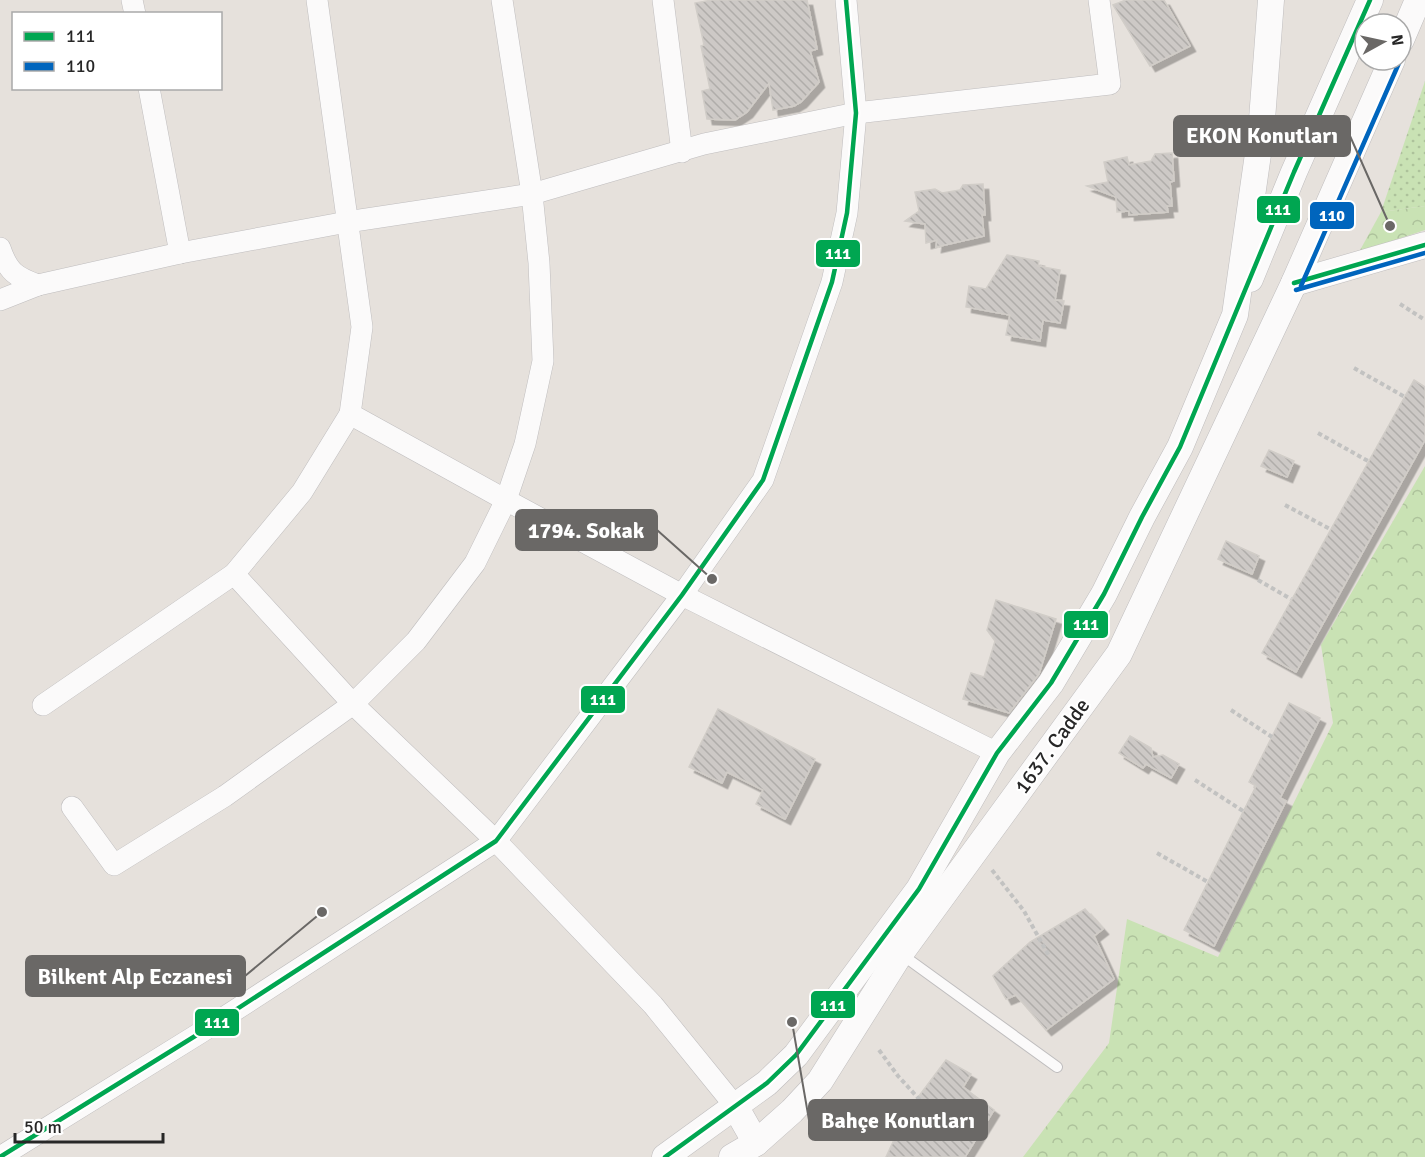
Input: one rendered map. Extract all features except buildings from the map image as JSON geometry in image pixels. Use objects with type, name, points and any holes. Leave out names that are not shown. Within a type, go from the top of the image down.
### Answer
[{"type":"street","points":[[43,705],[234,574],[302,492],[351,414],[362,327],[317,0]]},
{"type":"street","points":[[72,807],[114,866],[225,796],[353,704],[416,641],[475,563],[506,500],[525,444],[543,361],[539,263],[532,194],[502,0]]},
{"type":"street","points":[[663,0],[682,152]]},
{"type":"street","points":[[0,1157],[200,1033],[496,841],[682,595],[763,480],[832,282],[847,213],[856,114],[846,0]]},
{"type":"street","points":[[0,300],[38,285],[180,253],[347,222],[532,194],[704,144],[856,114],[1110,84],[1099,0]]},
{"type":"street","name":"1637. Cadde","points":[[665,1157],[767,1083],[796,1055],[919,889],[997,753],[1051,683],[1104,594],[1180,447],[1235,315],[1261,133],[1271,0]]},
{"type":"street","points":[[1235,315],[1294,172],[1370,0]]},
{"type":"street","name":"1637. Cadde","points":[[732,1157],[758,1150],[820,1081],[900,954],[1119,654],[1294,283],[1387,72]]},
{"type":"street","points":[[149,90],[180,253]]},
{"type":"street","points":[[1294,283],[1425,245]]},
{"type":"street","points":[[0,248],[4,262],[19,278],[38,285]]},
{"type":"street","points":[[351,414],[682,595],[997,753]]},
{"type":"street","points":[[234,574],[353,704],[496,841],[653,1005],[735,1106],[758,1150]]},
{"type":"lane","points":[[900,954],[1058,1067]]},
{"type":"path","points":[[1400,304],[1425,320]]},
{"type":"path","points":[[1354,368],[1405,397]]},
{"type":"path","points":[[1318,433],[1368,461]]},
{"type":"path","points":[[1285,505],[1329,529]]},
{"type":"path","points":[[1258,580],[1291,599]]},
{"type":"path","points":[[1231,711],[1272,737]]},
{"type":"path","points":[[1195,780],[1244,811]]},
{"type":"path","points":[[1157,853],[1208,882]]},
{"type":"path","points":[[992,870],[1024,911],[1049,956]]},
{"type":"path","points":[[879,1050],[898,1076],[931,1112]]},
{"type":"green space","points":[[1425,81],[1425,206],[1381,212]]},
{"type":"green space","points":[[1425,206],[1425,230],[1359,252],[1381,212]]},
{"type":"green space","points":[[1425,466],[1425,1157],[1023,1157],[1109,1043],[1127,919],[1218,957],[1333,723],[1321,645]]},
{"type":"transit line","name":"111","points":[[0,1157],[200,1033],[496,841],[682,595],[763,480],[832,282],[847,213],[856,113],[846,0]]},
{"type":"transit line","name":"111","points":[[665,1157],[767,1083],[796,1055],[919,889],[997,753],[1051,683],[1104,594],[1180,447],[1294,172],[1370,0]]},
{"type":"transit line","name":"110","points":[[1301,286],[1395,72]]},
{"type":"transit line","name":"111","points":[[1294,283],[1425,245]]},
{"type":"transit line","name":"110","points":[[1296,290],[1425,253]]},
{"type":"place","name":"EKON Konutları","points":[[1390,226]]},
{"type":"place","name":"1794. Sokak","points":[[712,579]]},
{"type":"place","name":"Bilkent Alp Eczanesi","points":[[322,912]]},
{"type":"place","name":"Bahçe Konutları","points":[[792,1022]]}]
